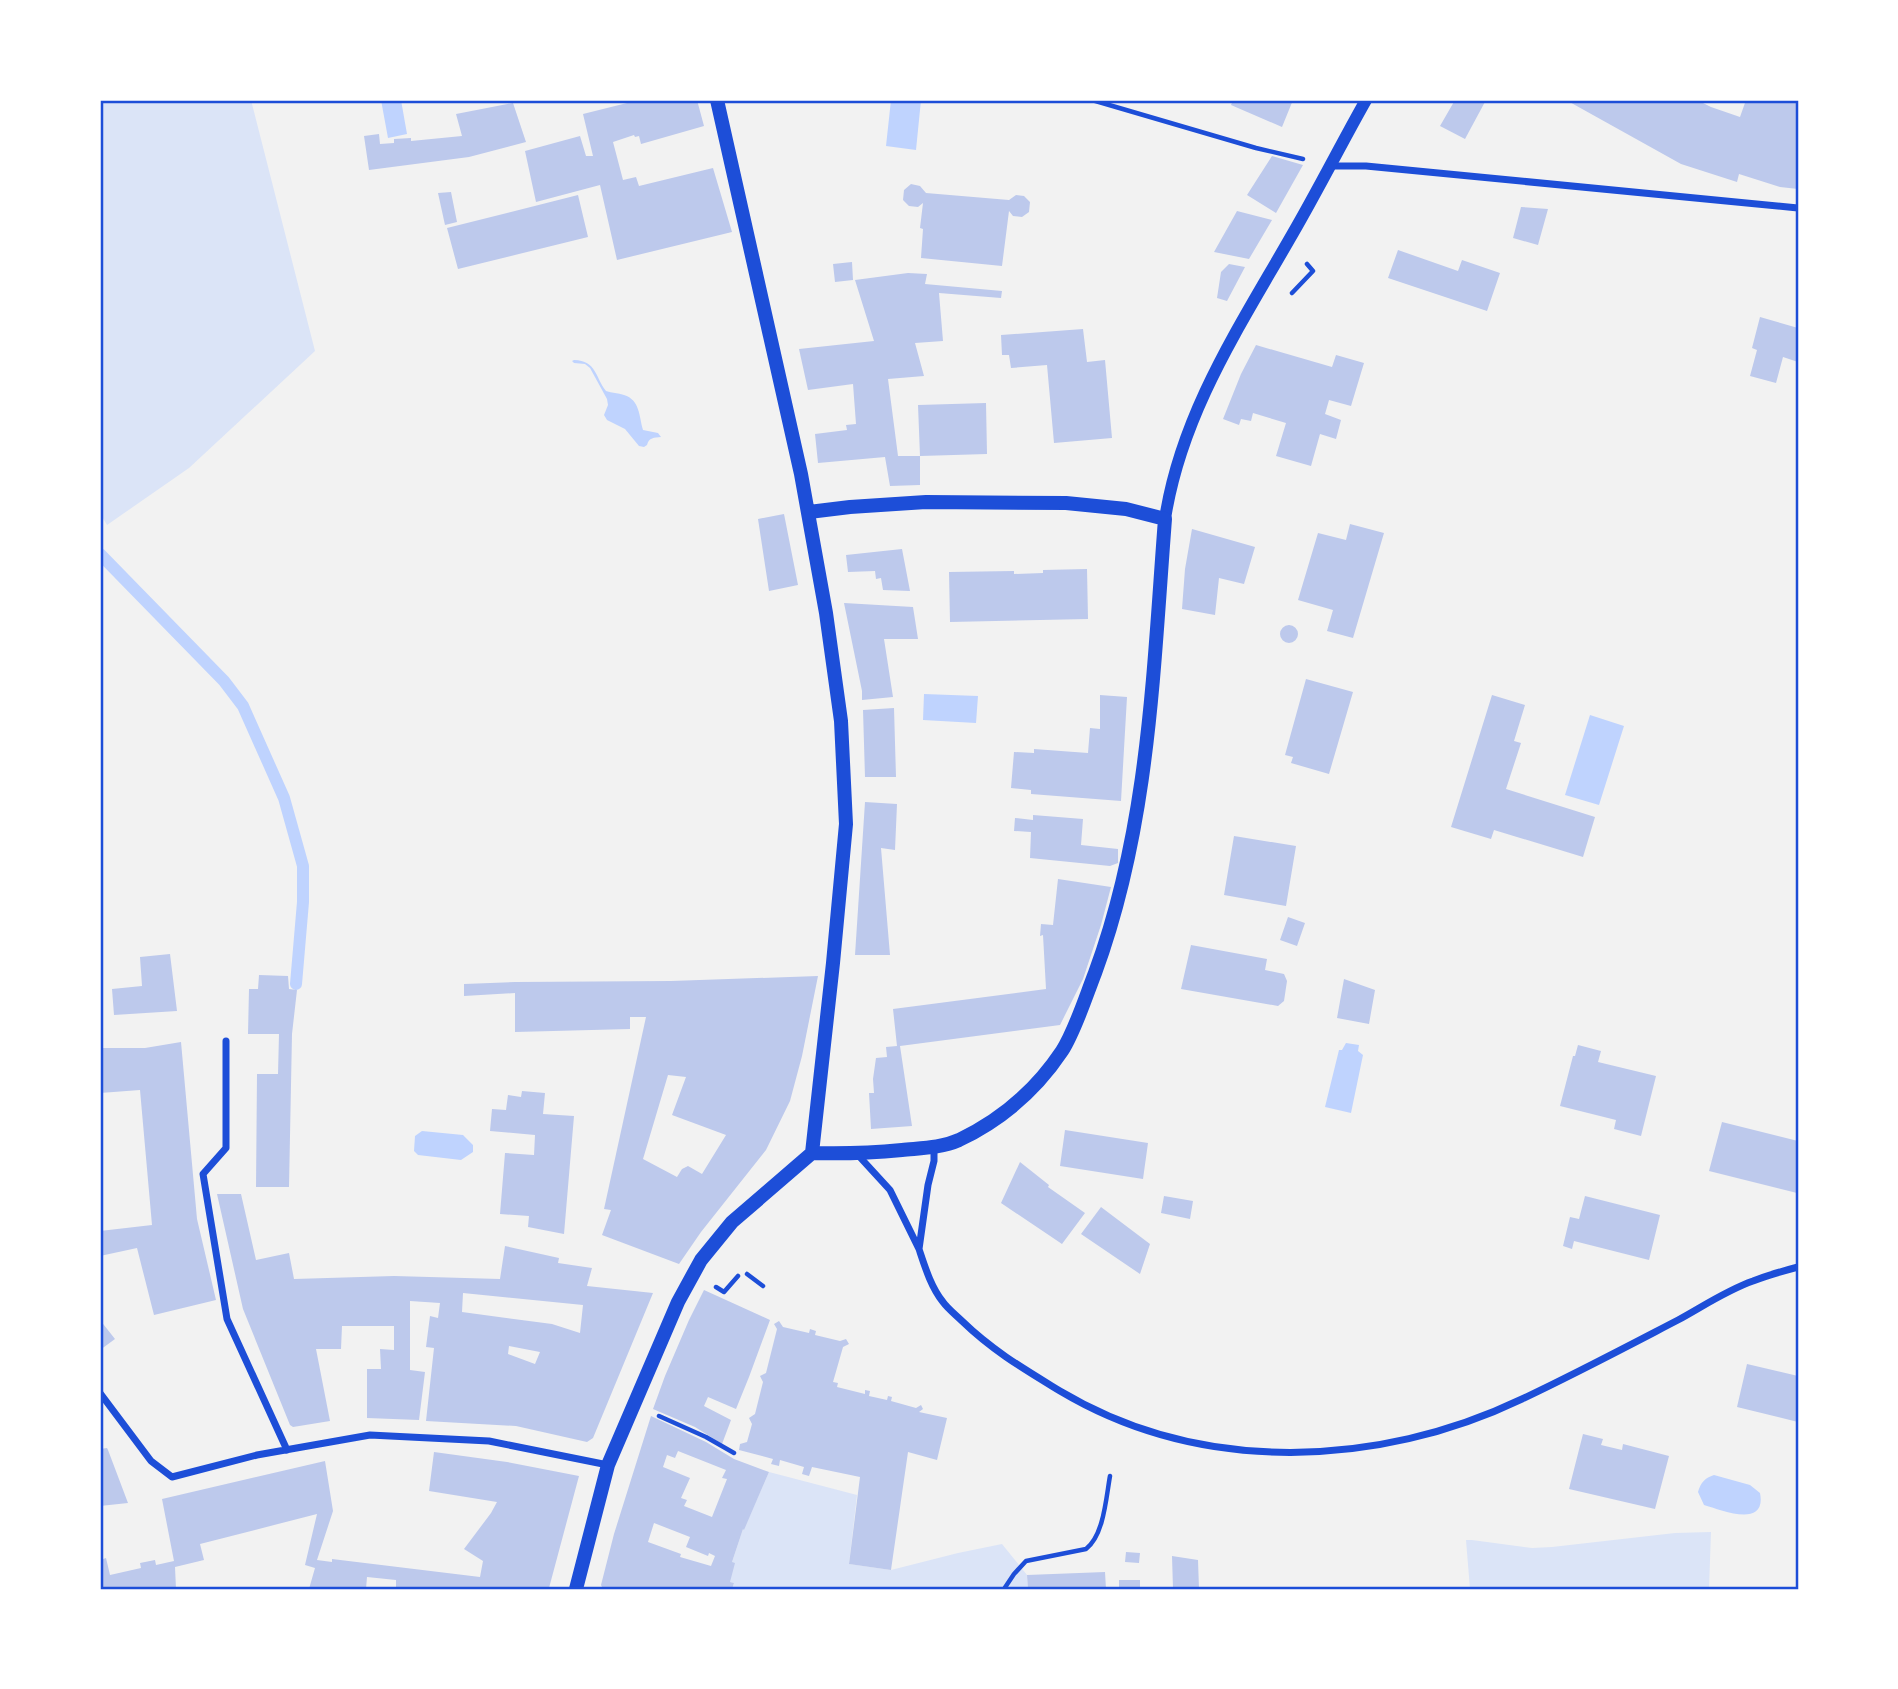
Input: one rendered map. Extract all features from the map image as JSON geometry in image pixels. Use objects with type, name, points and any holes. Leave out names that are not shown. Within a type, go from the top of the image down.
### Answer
[{"type":"main road","points":[[717,100],[809,512],[841,721],[846,824],[812,1153]]},
{"type":"main road","points":[[576,1589],[608,1465],[678,1302],[701,1260],[732,1222],[812,1153],[857,1154],[934,1147],[957,1140],[983,1126],[1011,1109],[1030,1092],[1063,1050],[1084,1002],[1111,930],[1131,848],[1144,773],[1165,519],[1126,509],[1066,503],[926,502],[809,512]]},
{"type":"street","points":[[1165,519],[1179,455],[1197,408],[1234,335],[1366,100]]},
{"type":"street","points":[[1330,166],[1380,168],[1798,208]]},
{"type":"street","points":[[226,1041],[226,1148],[203,1174],[227,1319],[287,1450]]},
{"type":"street","points":[[919,1249],[934,1147]]},
{"type":"street","points":[[857,1154],[890,1190],[919,1249],[930,1281],[943,1303],[994,1350],[1076,1400],[1126,1422],[1165,1435],[1220,1447],[1272,1452],[1355,1450],[1440,1431],[1519,1400],[1751,1281],[1798,1267]]},
{"type":"street","points":[[100,1393],[151,1461],[172,1477],[257,1455],[370,1435],[489,1441],[608,1465]]},
{"type":"path","points":[[1092,100],[1256,148],[1330,166]]},
{"type":"path","points":[[1289,297],[1313,271],[1309,267]]},
{"type":"path","points":[[747,1274],[763,1286]]},
{"type":"path","points":[[728,1288],[738,1276]]},
{"type":"path","points":[[650,1412],[734,1453]]},
{"type":"path","points":[[1004,1589],[1026,1561],[1086,1549],[1093,1544],[1099,1533],[1110,1476]]},
{"type":"shaded area","points":[[100,100],[251,100],[315,351],[189,468],[107,525],[100,513]]},
{"type":"shaded area","points":[[769,1472],[857,1495],[849,1564],[891,1570],[1002,1544],[1027,1575],[1028,1589],[732,1589],[732,1562],[743,1529]]},
{"type":"shaded area","points":[[1711,1532],[1709,1589],[1470,1589],[1466,1540],[1532,1548],[1675,1533]]},
{"type":"water","points":[[381,100],[401,100],[407,134],[388,138]]},
{"type":"water","points":[[891,100],[921,100],[916,150],[886,146]]},
{"type":"water","points":[[574,360],[587,363],[606,391],[629,397],[638,409],[643,430],[658,433],[661,437],[650,439],[644,447],[639,446],[625,429],[607,420],[604,415],[607,399],[590,368],[585,364],[574,363]]},
{"type":"water","points":[[924,694],[978,696],[976,723],[923,720]]},
{"type":"water","points":[[1590,715],[1624,726],[1599,805],[1565,795]]},
{"type":"water","points":[[1346,1043],[1359,1045],[1358,1051],[1363,1055],[1351,1113],[1325,1107],[1339,1050],[1342,1050]]},
{"type":"water","points":[[422,1131],[463,1135],[473,1145],[473,1152],[461,1160],[418,1155],[414,1151],[415,1136]]},
{"type":"water","points":[[1714,1475],[1750,1485],[1760,1493],[1757,1511],[1750,1514],[1731,1513],[1704,1505],[1698,1492],[1700,1486]]},
{"type":"building","points":[[639,100],[697,100],[704,126],[641,144],[639,136],[634,135],[613,142],[623,180],[636,177],[639,186],[713,168],[732,232],[617,260],[600,185],[536,202],[525,151],[580,136],[586,156],[593,156],[583,114]]},
{"type":"building","points":[[1233,100],[1293,100],[1282,127],[1231,105]]},
{"type":"building","points":[[1455,100],[1486,100],[1465,139],[1440,126]]},
{"type":"building","points":[[1566,100],[1697,100],[1740,117],[1746,100],[1798,100],[1798,189],[1780,187],[1739,174],[1737,182],[1681,164]]},
{"type":"building","points":[[513,103],[526,142],[469,157],[369,170],[364,136],[379,134],[380,144],[394,143],[394,139],[411,138],[411,141],[462,136],[456,114]]},
{"type":"building","points":[[1272,156],[1303,165],[1276,213],[1247,195]]},
{"type":"building","points":[[911,184],[920,186],[926,193],[1009,200],[1016,195],[1024,196],[1030,202],[1029,212],[1022,217],[1013,216],[1009,211],[1002,266],[921,258],[923,203],[918,207],[909,206],[903,200],[904,190]]},
{"type":"building","points":[[451,192],[457,222],[445,225],[438,193]]},
{"type":"building","points":[[578,195],[588,237],[458,269],[447,228]]},
{"type":"building","points":[[1521,207],[1548,209],[1538,245],[1513,238]]},
{"type":"building","points":[[1237,211],[1272,220],[1249,259],[1214,252]]},
{"type":"building","points":[[1398,250],[1458,271],[1462,260],[1500,273],[1487,311],[1388,278]]},
{"type":"building","points":[[852,262],[853,280],[835,282],[833,264]]},
{"type":"building","points":[[1229,264],[1245,267],[1227,301],[1217,298],[1221,272]]},
{"type":"building","points":[[908,273],[927,274],[925,284],[1002,291],[1001,298],[939,293],[943,341],[915,343],[924,376],[888,379],[898,456],[920,456],[920,485],[890,486],[885,457],[818,463],[815,434],[847,430],[846,425],[856,424],[853,384],[808,390],[799,349],[874,341],[855,280]]},
{"type":"building","points":[[1760,317],[1798,328],[1798,362],[1783,357],[1776,383],[1750,376],[1757,350],[1752,348]]},
{"type":"building","points":[[1083,329],[1087,362],[1105,360],[1112,438],[1054,443],[1047,365],[1011,368],[1009,355],[1002,355],[1001,335]]},
{"type":"building","points":[[1256,345],[1332,367],[1336,355],[1364,363],[1351,406],[1329,400],[1325,414],[1341,420],[1336,439],[1320,434],[1311,466],[1276,456],[1286,423],[1253,413],[1251,421],[1241,419],[1239,425],[1223,419]]},
{"type":"building","points":[[986,403],[987,454],[920,456],[918,405]]},
{"type":"building","points":[[784,514],[798,585],[769,591],[758,519]]},
{"type":"building","points":[[1350,524],[1384,533],[1353,638],[1327,631],[1333,610],[1298,600],[1318,533],[1346,540]]},
{"type":"building","points":[[1192,529],[1255,547],[1244,584],[1219,578],[1215,615],[1182,609]]},
{"type":"building","points":[[902,549],[910,591],[883,590],[881,578],[876,579],[875,571],[848,572],[846,555]]},
{"type":"building","points":[[1087,569],[1088,619],[950,622],[949,572],[1014,571],[1014,574]]},
{"type":"building","points":[[844,603],[913,607],[918,639],[884,639],[893,697],[862,700]]},
{"type":"building","points":[[1289,625],[1295,628],[1298,634],[1295,640],[1289,643],[1283,640],[1280,634],[1283,628]]},
{"type":"building","points":[[1306,679],[1353,692],[1329,774],[1291,763],[1293,757],[1285,755]]},
{"type":"building","points":[[1100,695],[1127,697],[1121,801],[1031,794],[1031,790],[1011,788],[1014,752],[1034,753],[1034,749],[1088,753],[1090,728],[1100,729]]},
{"type":"building","points":[[1492,695],[1525,705],[1514,741],[1521,743],[1506,789],[1595,817],[1583,857],[1494,830],[1491,839],[1451,827]]},
{"type":"building","points":[[894,708],[896,777],[865,777],[863,710]]},
{"type":"building","points":[[865,802],[897,804],[895,850],[881,848],[890,955],[855,955]]},
{"type":"building","points":[[1033,815],[1083,819],[1081,845],[1118,849],[1118,863],[1110,866],[1030,858],[1031,832],[1014,831],[1015,818],[1033,820]]},
{"type":"building","points":[[1234,836],[1296,846],[1286,906],[1224,895]]},
{"type":"building","points":[[1058,879],[1111,887],[1083,979],[1060,1025],[900,1046],[912,1126],[871,1129],[869,1093],[874,1093],[876,1058],[887,1057],[886,1047],[897,1046],[893,1009],[1046,989],[1041,924],[1053,925]]},
{"type":"building","points":[[1288,917],[1305,923],[1297,946],[1280,940]]},
{"type":"building","points":[[1191,945],[1267,959],[1265,970],[1284,974],[1287,981],[1284,1001],[1278,1006],[1181,989]]},
{"type":"building","points":[[170,954],[177,1011],[114,1015],[112,989],[142,986],[140,957]]},
{"type":"building","points":[[259,975],[288,976],[289,989],[297,990],[292,1034],[289,1187],[256,1187],[257,1074],[278,1074],[279,1034],[248,1034],[249,989],[258,989]]},
{"type":"building","points":[[818,976],[790,1101],[766,1150],[679,1264],[602,1235],[611,1210],[604,1209],[646,1017],[630,1017],[630,1029],[515,1032],[515,993],[464,996],[464,984]],"holes":[[[668,1075],[686,1077],[672,1115],[726,1135],[702,1174],[688,1166],[682,1169],[677,1177],[643,1159]]]},
{"type":"building","points":[[1344,979],[1375,990],[1369,1024],[1337,1018]]},
{"type":"building","points":[[181,1042],[197,1219],[216,1300],[154,1315],[137,1248],[100,1256],[100,1231],[152,1225],[140,1090],[100,1093],[100,1048],[145,1048]]},
{"type":"building","points":[[1578,1045],[1601,1051],[1598,1062],[1656,1076],[1641,1136],[1614,1129],[1616,1120],[1560,1106]]},
{"type":"building","points":[[522,1091],[545,1093],[543,1114],[574,1116],[564,1234],[528,1227],[529,1216],[500,1214],[505,1153],[534,1155],[535,1135],[490,1131],[492,1109],[506,1110],[508,1095],[521,1097]]},
{"type":"building","points":[[1722,1122],[1798,1141],[1797,1193],[1709,1171]]},
{"type":"building","points":[[1065,1130],[1148,1143],[1143,1179],[1060,1166]]},
{"type":"building","points":[[1020,1162],[1049,1185],[1048,1187],[1085,1213],[1062,1244],[1001,1203]]},
{"type":"building","points":[[217,1194],[241,1194],[256,1260],[289,1253],[294,1279],[394,1276],[500,1279],[505,1246],[559,1258],[558,1263],[592,1268],[587,1286],[653,1293],[593,1438],[587,1442],[516,1426],[426,1421],[434,1348],[426,1347],[430,1316],[438,1318],[440,1303],[410,1301],[410,1370],[425,1372],[419,1420],[367,1418],[367,1369],[381,1369],[380,1349],[394,1350],[394,1326],[342,1326],[341,1349],[316,1349],[330,1421],[293,1427],[243,1309]],"holes":[[[463,1293],[583,1305],[580,1333],[552,1324],[462,1312]],[[509,1346],[540,1352],[535,1364],[508,1354]]]},
{"type":"building","points":[[1164,1196],[1193,1201],[1190,1219],[1161,1213]]},
{"type":"building","points":[[1585,1196],[1660,1215],[1649,1260],[1574,1241],[1572,1249],[1563,1246],[1570,1217],[1579,1219]]},
{"type":"building","points":[[1101,1207],[1150,1244],[1140,1274],[1081,1234]]},
{"type":"building","points":[[704,1290],[770,1320],[736,1409],[708,1397],[704,1406],[731,1420],[722,1444],[695,1427],[653,1409]]},
{"type":"building","points":[[100,1320],[115,1339],[100,1350]]},
{"type":"building","points":[[779,1321],[783,1327],[809,1333],[810,1329],[816,1331],[815,1335],[840,1341],[846,1339],[849,1344],[843,1347],[833,1382],[838,1383],[837,1387],[865,1394],[865,1390],[870,1391],[869,1396],[887,1400],[888,1396],[892,1397],[891,1401],[916,1408],[921,1405],[923,1409],[919,1412],[947,1418],[937,1460],[908,1452],[891,1570],[849,1564],[860,1477],[812,1467],[809,1476],[802,1474],[804,1467],[780,1460],[779,1466],[771,1464],[773,1459],[739,1450],[740,1444],[747,1442],[752,1424],[749,1418],[755,1414],[763,1382],[760,1376],[766,1373],[777,1329],[774,1324]]},
{"type":"building","points":[[1747,1364],[1798,1376],[1798,1422],[1737,1407]]},
{"type":"building","points":[[651,1416],[706,1442],[734,1459],[769,1472],[743,1529],[732,1562],[735,1563],[730,1582],[734,1583],[732,1589],[603,1589],[601,1585]],"holes":[[[678,1451],[726,1470],[722,1478],[727,1479],[712,1517],[684,1506],[687,1500],[681,1498],[690,1478],[663,1467],[667,1455],[675,1458]],[[654,1523],[690,1537],[686,1547],[715,1556],[711,1566],[680,1557],[681,1554],[648,1542]]]},
{"type":"building","points":[[1583,1434],[1603,1439],[1601,1445],[1622,1450],[1623,1444],[1669,1456],[1655,1509],[1569,1489]]},
{"type":"building","points":[[107,1448],[128,1503],[100,1506],[100,1449]]},
{"type":"building","points":[[434,1452],[579,1476],[549,1588],[396,1589],[396,1580],[367,1577],[366,1589],[309,1589],[315,1568],[305,1565],[317,1514],[200,1544],[204,1560],[175,1567],[176,1589],[100,1589],[100,1560],[106,1558],[110,1575],[141,1568],[140,1563],[155,1560],[156,1565],[174,1561],[162,1499],[325,1461],[333,1511],[317,1560],[332,1562],[332,1559],[480,1577],[483,1561],[464,1549],[497,1502],[429,1491]]},
{"type":"building","points":[[1126,1552],[1140,1553],[1139,1563],[1125,1562]]},
{"type":"building","points":[[1172,1556],[1198,1560],[1199,1589],[1173,1589]]},
{"type":"building","points":[[1105,1572],[1106,1589],[1028,1589],[1027,1575]]},
{"type":"building","points":[[1119,1580],[1140,1580],[1140,1589],[1119,1589]]},
{"type":"waterway","points":[[100,554],[224,681],[243,706],[284,798],[303,866],[303,902],[296,984]]}]
